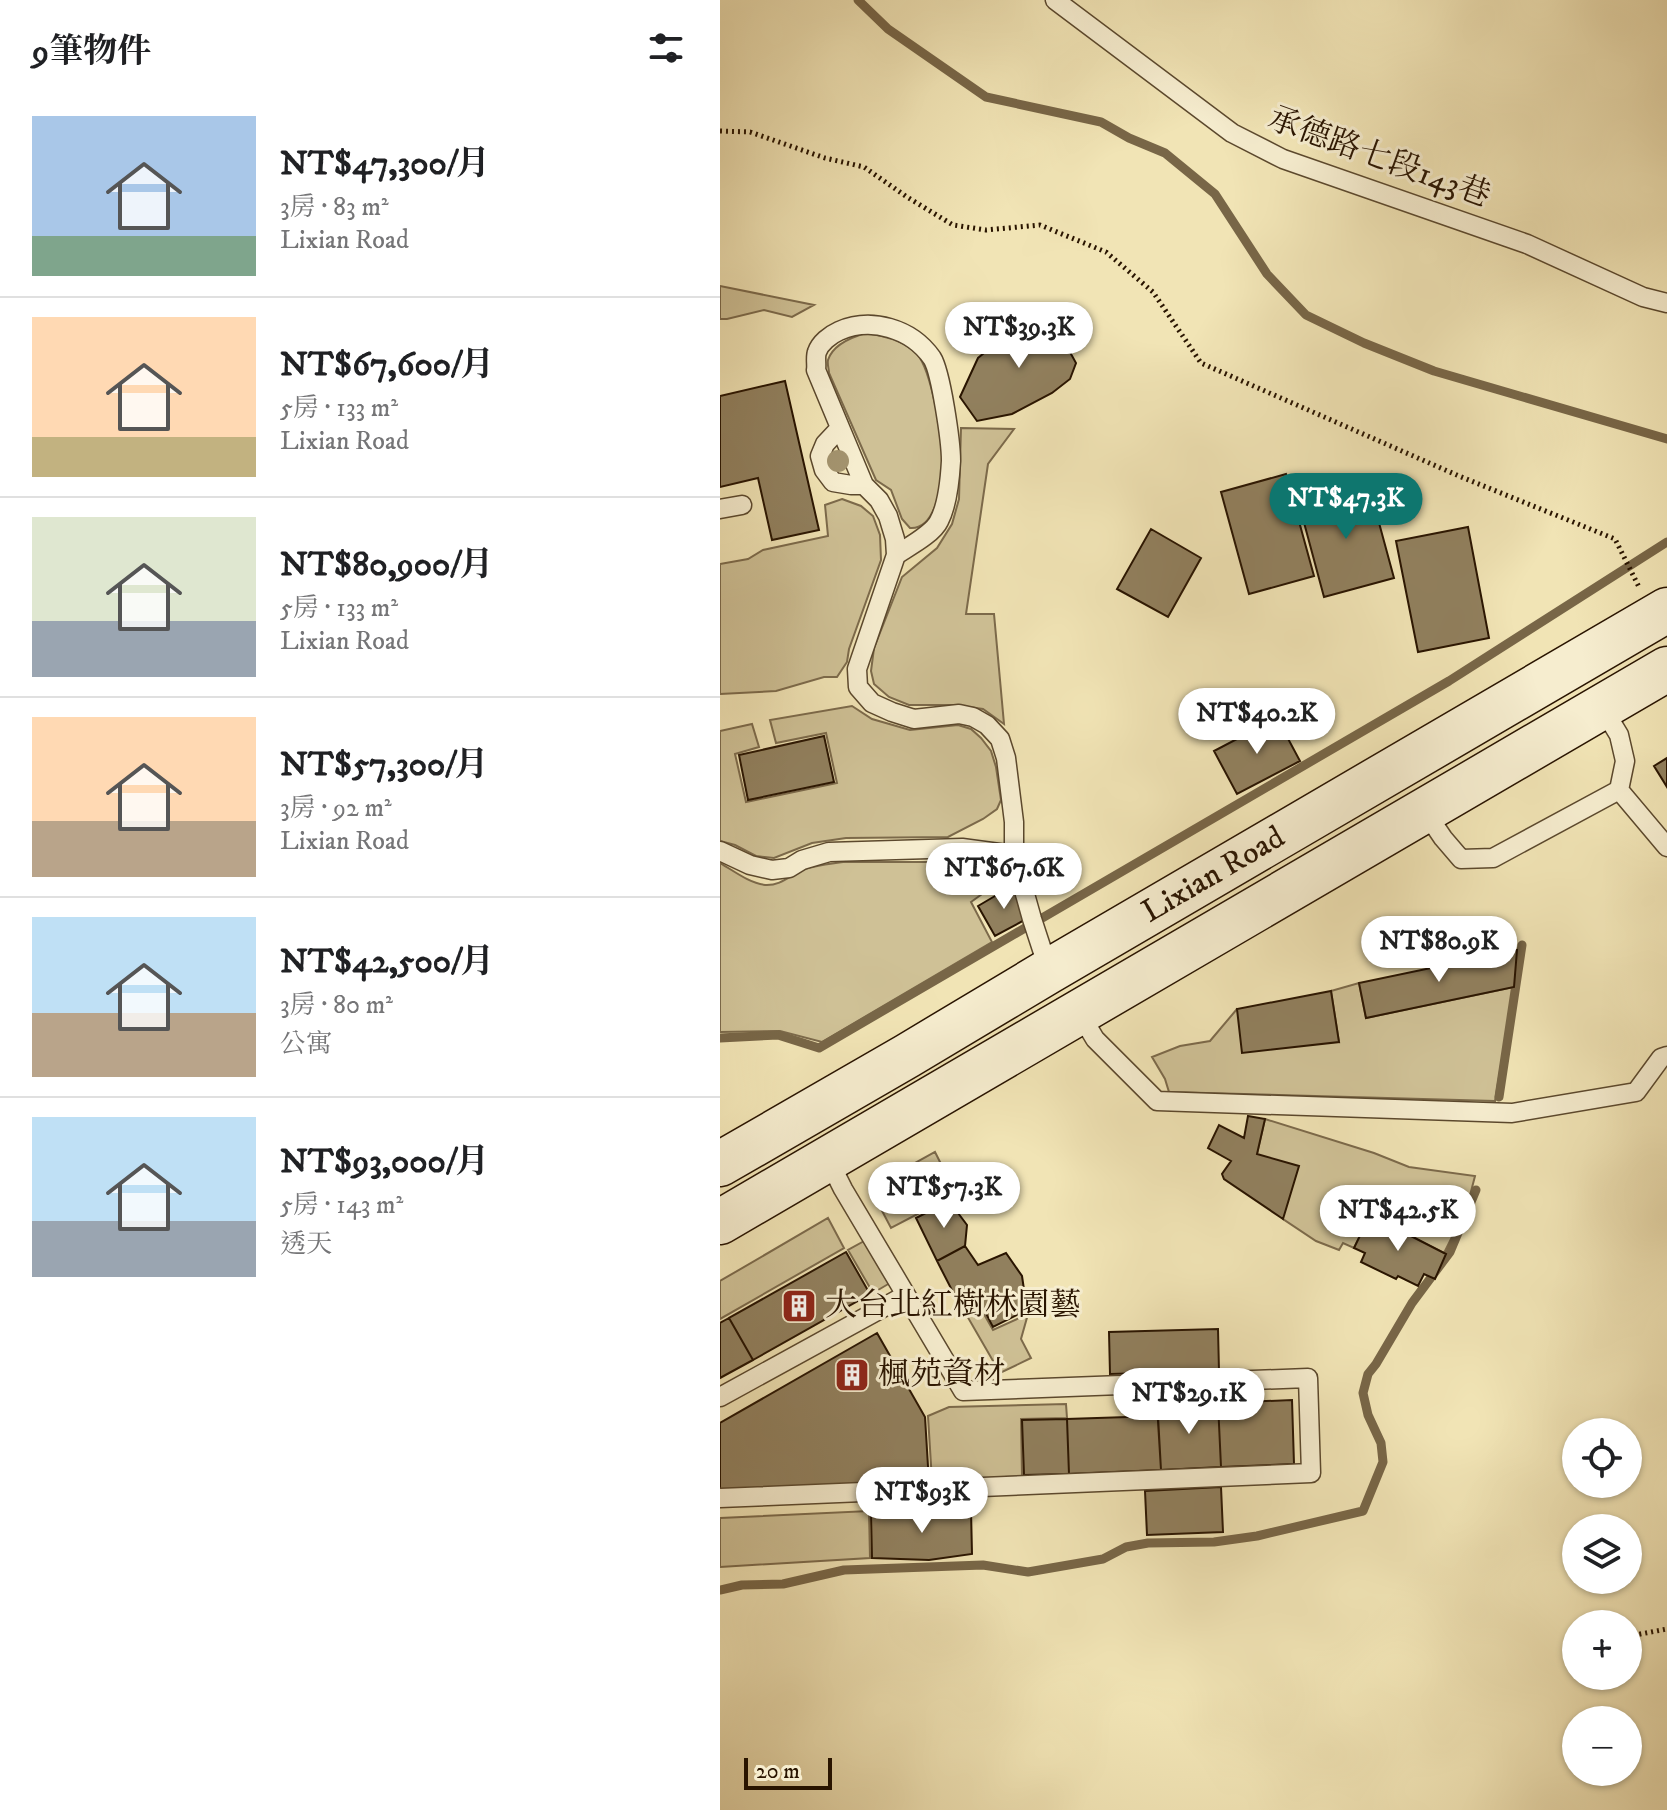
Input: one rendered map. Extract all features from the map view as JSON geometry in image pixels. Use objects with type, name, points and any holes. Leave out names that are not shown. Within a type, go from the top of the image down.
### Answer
[{"type":"street","name":"Lixian Road","points":[[720,1164],[1662,612]]},
{"type":"street","name":"Lixian Road","points":[[720,1222],[1667,669]]},
{"type":"street","points":[[1421,753],[1436,803]]},
{"type":"lane","name":"承德路七段143巷","points":[[1055,0],[1232,133],[1283,159],[1527,244],[1643,297],[1667,303]]},
{"type":"lane","points":[[896,555],[938,524],[946,499],[951,460],[934,360],[913,340],[886,326],[865,323],[830,335],[817,350],[816,370],[864,485],[879,500],[895,539],[896,555],[857,669],[858,687],[872,703],[914,719],[959,714],[973,717],[987,725],[1000,739],[1006,758],[1014,822],[1014,855],[1049,971]]},
{"type":"lane","points":[[840,428],[825,444],[820,456],[824,470],[833,482],[864,485]]},
{"type":"lane","points":[[720,509],[742,505]]},
{"type":"lane","points":[[1436,803],[1443,838],[1461,859],[1493,858],[1619,790],[1625,761],[1619,735],[1602,707]]},
{"type":"lane","points":[[1619,790],[1667,847]]},
{"type":"lane","points":[[720,851],[750,865],[772,870],[789,868],[802,860],[829,852],[962,848],[1014,855]]},
{"type":"lane","points":[[1079,1012],[1095,1039],[1157,1101],[1512,1113],[1636,1092],[1661,1058],[1667,1056]]},
{"type":"lane","points":[[720,1498],[1311,1473],[1308,1378],[963,1391],[828,1159]]},
{"type":"lane","points":[[720,1397],[906,1295]]},
{"type":"path","points":[[720,131],[750,132],[825,158],[864,167],[953,225],[986,230],[1040,225],[1106,252],[1153,292],[1201,363],[1459,476],[1615,539],[1638,586],[1662,612]]},
{"type":"path","points":[[1642,1634],[1667,1629]]},
{"type":"shaded area","points":[[720,286],[814,305],[792,317],[764,310],[720,319]]},
{"type":"shaded area","points":[[866,333],[893,339],[912,349],[922,362],[932,390],[943,453],[942,472],[932,514],[919,527],[910,528],[902,519],[891,490],[876,480],[829,373],[830,354],[849,339]]},
{"type":"shaded area","points":[[961,428],[1014,429],[988,464],[966,614],[994,614],[1004,724],[983,709],[954,705],[909,705],[889,697],[874,684],[871,671],[874,648],[902,577],[937,548],[952,524],[959,499]]},
{"type":"shaded area","points":[[842,499],[861,506],[873,516],[880,535],[881,560],[847,662],[837,677],[824,677],[776,691],[720,694],[720,564],[748,559],[763,550],[828,536],[825,505]]},
{"type":"shaded area","points":[[852,706],[872,719],[910,730],[958,725],[971,729],[991,751],[1001,800],[997,809],[948,837],[846,838],[812,843],[774,858],[756,856],[720,841],[720,731],[752,724],[759,747],[735,754],[746,802],[837,783],[826,733],[776,743],[770,720]]},
{"type":"shaded area","points":[[843,862],[968,862],[980,873],[989,889],[971,902],[992,942],[822,1042],[780,1031],[720,1032],[720,863],[747,879],[771,885],[805,869]]},
{"type":"shaded area","points":[[1359,983],[1366,1018],[1514,987],[1495,1101],[1169,1092],[1152,1057],[1180,1046],[1210,1041],[1237,1009],[1339,1042],[1331,991]]},
{"type":"shaded area","points":[[1265,1119],[1409,1167],[1475,1176],[1467,1207],[1444,1253],[1370,1215],[1354,1248],[1343,1243],[1339,1250],[1316,1241],[1283,1219],[1257,1154]]},
{"type":"shaded area","points":[[935,1152],[956,1194],[891,1228],[870,1188]]},
{"type":"shaded area","points":[[828,1218],[844,1248],[720,1319],[720,1281]]},
{"type":"shaded area","points":[[866,1240],[890,1283],[873,1293],[848,1250]]},
{"type":"shaded area","points":[[973,1295],[993,1330],[1028,1314],[1021,1339],[1031,1358],[1000,1373],[959,1302]]},
{"type":"shaded area","points":[[1066,1404],[1067,1418],[1021,1419],[1022,1476],[932,1481],[928,1416],[949,1407]]},
{"type":"shaded area","points":[[869,1511],[870,1558],[720,1567],[720,1518]]},
{"type":"building","points":[[1049,314],[1076,363],[1070,379],[1052,393],[1012,414],[977,421],[960,397],[978,358],[1028,317]]},
{"type":"building","points":[[785,381],[819,530],[772,540],[758,478],[720,487],[720,396]]},
{"type":"building","points":[[1286,474],[1314,576],[1249,594],[1221,492]]},
{"type":"building","points":[[1369,486],[1394,578],[1324,597],[1299,504]]},
{"type":"building","points":[[1468,527],[1489,638],[1418,652],[1396,541]]},
{"type":"building","points":[[1151,529],[1201,558],[1168,617],[1117,589]]},
{"type":"building","points":[[1277,718],[1300,761],[1237,794],[1214,751]]},
{"type":"building","points":[[824,736],[834,782],[748,800],[739,755]]},
{"type":"building","points":[[1667,758],[1667,787],[1654,766]]},
{"type":"building","points":[[1012,886],[1030,917],[995,936],[978,906]]},
{"type":"building","points":[[1517,950],[1514,987],[1366,1018],[1359,983]]},
{"type":"building","points":[[1331,991],[1339,1042],[1242,1053],[1237,1009]]},
{"type":"building","points":[[1248,1116],[1265,1119],[1257,1154],[1299,1166],[1283,1219],[1224,1179],[1222,1174],[1231,1161],[1208,1148],[1219,1125],[1244,1138]]},
{"type":"building","points":[[949,1201],[967,1225],[965,1246],[937,1261],[916,1218]]},
{"type":"building","points":[[1370,1215],[1446,1254],[1435,1279],[1424,1274],[1418,1286],[1361,1262],[1365,1253],[1354,1248]]},
{"type":"building","points":[[965,1246],[978,1265],[1006,1253],[1022,1276],[1027,1310],[993,1327],[975,1293],[957,1300],[937,1261]]},
{"type":"building","name":"大台北紅樹林園藝","points":[[846,1252],[870,1294],[753,1360],[729,1318]]},
{"type":"building","points":[[729,1318],[753,1360],[720,1378],[720,1323]]},
{"type":"building","points":[[1218,1329],[1219,1371],[1110,1374],[1109,1332]]},
{"type":"building","name":"楓苑資材","points":[[877,1333],[925,1417],[929,1483],[720,1492],[720,1423]]},
{"type":"building","points":[[1292,1400],[1294,1464],[1221,1467],[1218,1403]]},
{"type":"building","points":[[1218,1403],[1221,1467],[1161,1470],[1157,1405]]},
{"type":"building","points":[[1158,1416],[1161,1470],[1069,1474],[1067,1419]]},
{"type":"building","points":[[1067,1419],[1069,1474],[1024,1475],[1022,1420]]},
{"type":"building","points":[[1221,1487],[1223,1532],[1147,1535],[1145,1491]]},
{"type":"building","points":[[971,1510],[972,1554],[929,1560],[872,1558],[871,1514]]},
{"type":"waterway","points":[[858,0],[888,29],[986,97],[1101,122],[1165,153],[1215,194],[1267,274],[1306,315],[1364,343],[1434,371],[1667,439]]},
{"type":"waterway","points":[[720,1038],[778,1035],[819,1048],[1449,681],[1667,542]]},
{"type":"waterway","points":[[1499,1097],[1522,945]]},
{"type":"waterway","points":[[720,1590],[742,1585],[783,1584],[844,1570],[983,1565],[1028,1572],[1103,1559],[1126,1547],[1257,1536],[1363,1511],[1383,1462],[1381,1443],[1368,1415],[1363,1393],[1368,1374],[1412,1303],[1450,1252],[1476,1190]]},
{"type":"place","name":"大台北紅樹林園藝","points":[[799,1306]]},
{"type":"place","name":"楓苑資材","points":[[852,1375]]}]
